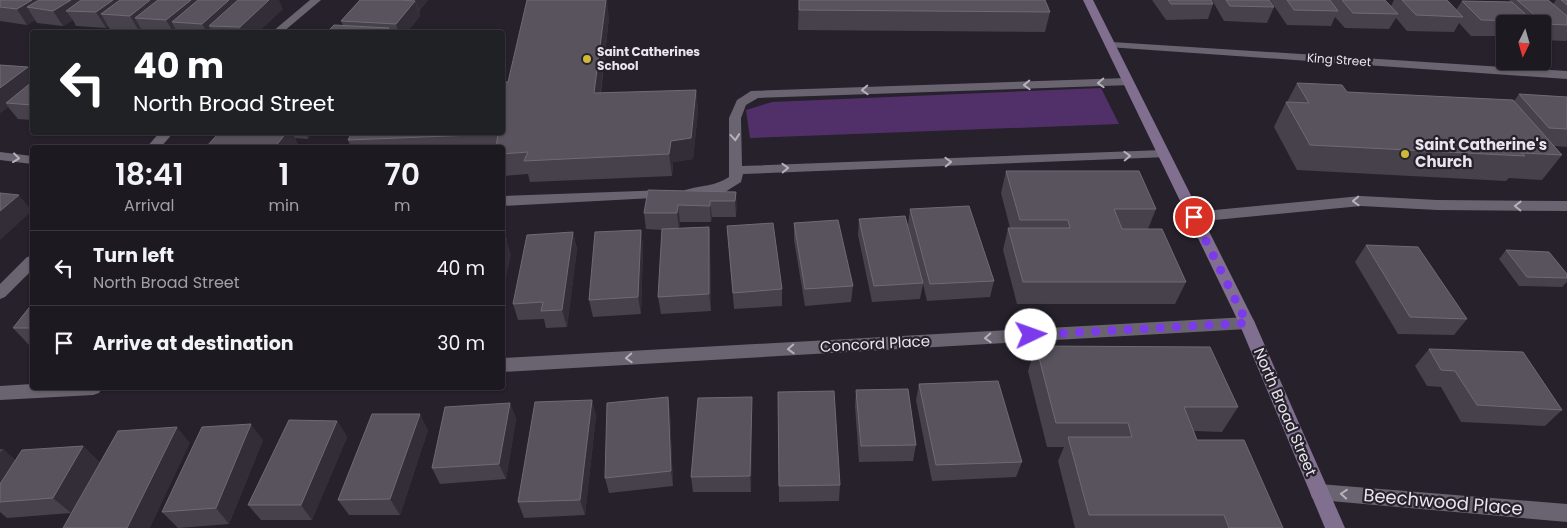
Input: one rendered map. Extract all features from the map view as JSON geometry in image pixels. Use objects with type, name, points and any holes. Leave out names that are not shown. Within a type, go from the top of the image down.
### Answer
[{"type":"main road","name":"North Broad Street","points":[[1088,0],[1112,45],[1127,82],[1247,323],[1335,528]]},
{"type":"street","points":[[279,30],[316,0]]},
{"type":"street","name":"King Street","points":[[1112,45],[1565,77]]},
{"type":"street","points":[[505,201],[706,192],[730,185],[736,180],[735,118],[741,103],[755,94],[1127,82]]},
{"type":"street","points":[[155,145],[165,135]]},
{"type":"street","points":[[736,170],[1163,154]]},
{"type":"street","points":[[0,156],[30,160]]},
{"type":"street","points":[[1194,217],[1362,201],[1437,205],[1567,206]]},
{"type":"street","points":[[0,293],[30,264]]},
{"type":"street","name":"Concord Place","points":[[505,365],[1247,323]]},
{"type":"street","points":[[0,393],[56,390]]},
{"type":"street","name":"Beechwood Place","points":[[1319,492],[1567,513]]},
{"type":"shaded area","points":[[1101,88],[1119,124],[750,138],[746,110],[772,102]]},
{"type":"building","points":[[0,0],[32,0],[17,9],[0,7]]},
{"type":"building","points":[[39,0],[71,0],[53,11],[27,7]]},
{"type":"building","points":[[81,0],[113,0],[96,12],[66,11]]},
{"type":"building","points":[[120,0],[150,0],[130,16],[101,14]]},
{"type":"building","points":[[158,0],[191,0],[166,20],[135,18]]},
{"type":"building","points":[[198,0],[229,0],[202,24],[172,22]]},
{"type":"building","points":[[238,0],[269,0],[240,27],[209,26]]},
{"type":"building","points":[[360,0],[415,1],[396,24],[341,21]]},
{"type":"building","points":[[527,0],[606,0],[594,93],[696,90],[691,138],[671,141],[669,154],[524,161],[528,152],[505,154],[505,145],[496,145],[498,135],[505,135],[505,82],[508,82]]},
{"type":"building","points":[[799,0],[1045,0],[1050,12],[799,10]]},
{"type":"building","points":[[1168,0],[1211,0],[1213,4],[1171,4]]},
{"type":"building","points":[[1226,0],[1269,0],[1274,7],[1230,6]]},
{"type":"building","points":[[1287,0],[1330,0],[1338,11],[1294,10]]},
{"type":"building","points":[[1342,0],[1385,0],[1398,14],[1353,13]]},
{"type":"building","points":[[1402,0],[1447,0],[1463,17],[1416,15]]},
{"type":"building","points":[[1517,0],[1548,0],[1567,16],[1567,25],[1551,24],[1551,15],[1534,15]]},
{"type":"building","points":[[1462,1],[1512,2],[1526,15],[1496,15],[1496,20],[1481,20]]},
{"type":"building","points":[[334,25],[389,28],[387,30],[329,30]]},
{"type":"building","points":[[0,65],[28,67],[0,88]]},
{"type":"building","points":[[1297,83],[1342,85],[1347,92],[1513,100],[1562,155],[1522,153],[1525,156],[1310,145],[1286,102],[1309,103]]},
{"type":"building","points":[[30,84],[30,105],[6,103]]},
{"type":"building","points":[[1519,94],[1567,97],[1567,129],[1549,128]]},
{"type":"building","points":[[217,135],[285,135],[276,145],[208,145]]},
{"type":"building","points":[[350,135],[473,135],[348,140]]},
{"type":"building","points":[[1006,171],[1139,171],[1156,209],[1114,209],[1122,229],[1162,229],[1186,282],[1023,282],[1008,228],[1070,228],[1068,220],[1020,220]]},
{"type":"building","points":[[648,190],[736,192],[735,201],[710,201],[710,206],[678,205],[677,213],[644,213]]},
{"type":"building","points":[[0,193],[19,195],[0,211]]},
{"type":"building","points":[[969,206],[994,281],[930,284],[910,209]]},
{"type":"building","points":[[905,216],[923,283],[874,286],[859,219]]},
{"type":"building","points":[[838,220],[853,286],[805,289],[794,223]]},
{"type":"building","points":[[773,223],[782,289],[733,293],[727,226]]},
{"type":"building","points":[[709,227],[709,294],[658,297],[662,229]]},
{"type":"building","points":[[641,230],[638,297],[589,300],[595,232]]},
{"type":"building","points":[[573,232],[562,310],[541,311],[543,302],[513,304],[527,235]]},
{"type":"building","points":[[1366,245],[1418,247],[1467,319],[1410,317]]},
{"type":"building","points":[[1506,250],[1549,252],[1567,274],[1567,278],[1527,277]]},
{"type":"building","points":[[30,307],[30,328],[13,328]]},
{"type":"building","points":[[1036,346],[1210,347],[1238,407],[1184,407],[1197,440],[1244,440],[1283,528],[1229,528],[1224,515],[1089,515],[1068,437],[1132,437],[1128,423],[1056,423]]},
{"type":"building","points":[[1429,349],[1523,352],[1562,410],[1477,405],[1455,371],[1441,370]]},
{"type":"building","points":[[998,381],[1022,462],[936,465],[919,384]]},
{"type":"building","points":[[908,389],[916,445],[861,446],[856,390]]},
{"type":"building","points":[[834,391],[840,485],[779,486],[778,392]]},
{"type":"building","points":[[668,397],[671,471],[605,478],[607,403]]},
{"type":"building","points":[[752,397],[750,476],[691,477],[698,398]]},
{"type":"building","points":[[592,400],[580,500],[518,502],[535,402]]},
{"type":"building","points":[[510,403],[499,464],[432,468],[445,407]]},
{"type":"building","points":[[372,414],[420,414],[390,499],[338,500]]},
{"type":"building","points":[[289,420],[337,421],[301,505],[248,505]]},
{"type":"building","points":[[251,424],[216,508],[162,512],[202,427]]},
{"type":"building","points":[[177,427],[127,528],[63,528],[118,431]]},
{"type":"building","points":[[83,446],[53,498],[0,502],[0,484],[22,450]]},
{"type":"place","name":"Saint Catherines School","points":[[587,59]]},
{"type":"place","name":"Saint Catherine's Church","points":[[1405,154]]},
{"type":"route","points":[[1031,335],[1247,323],[1194,217]]}]
